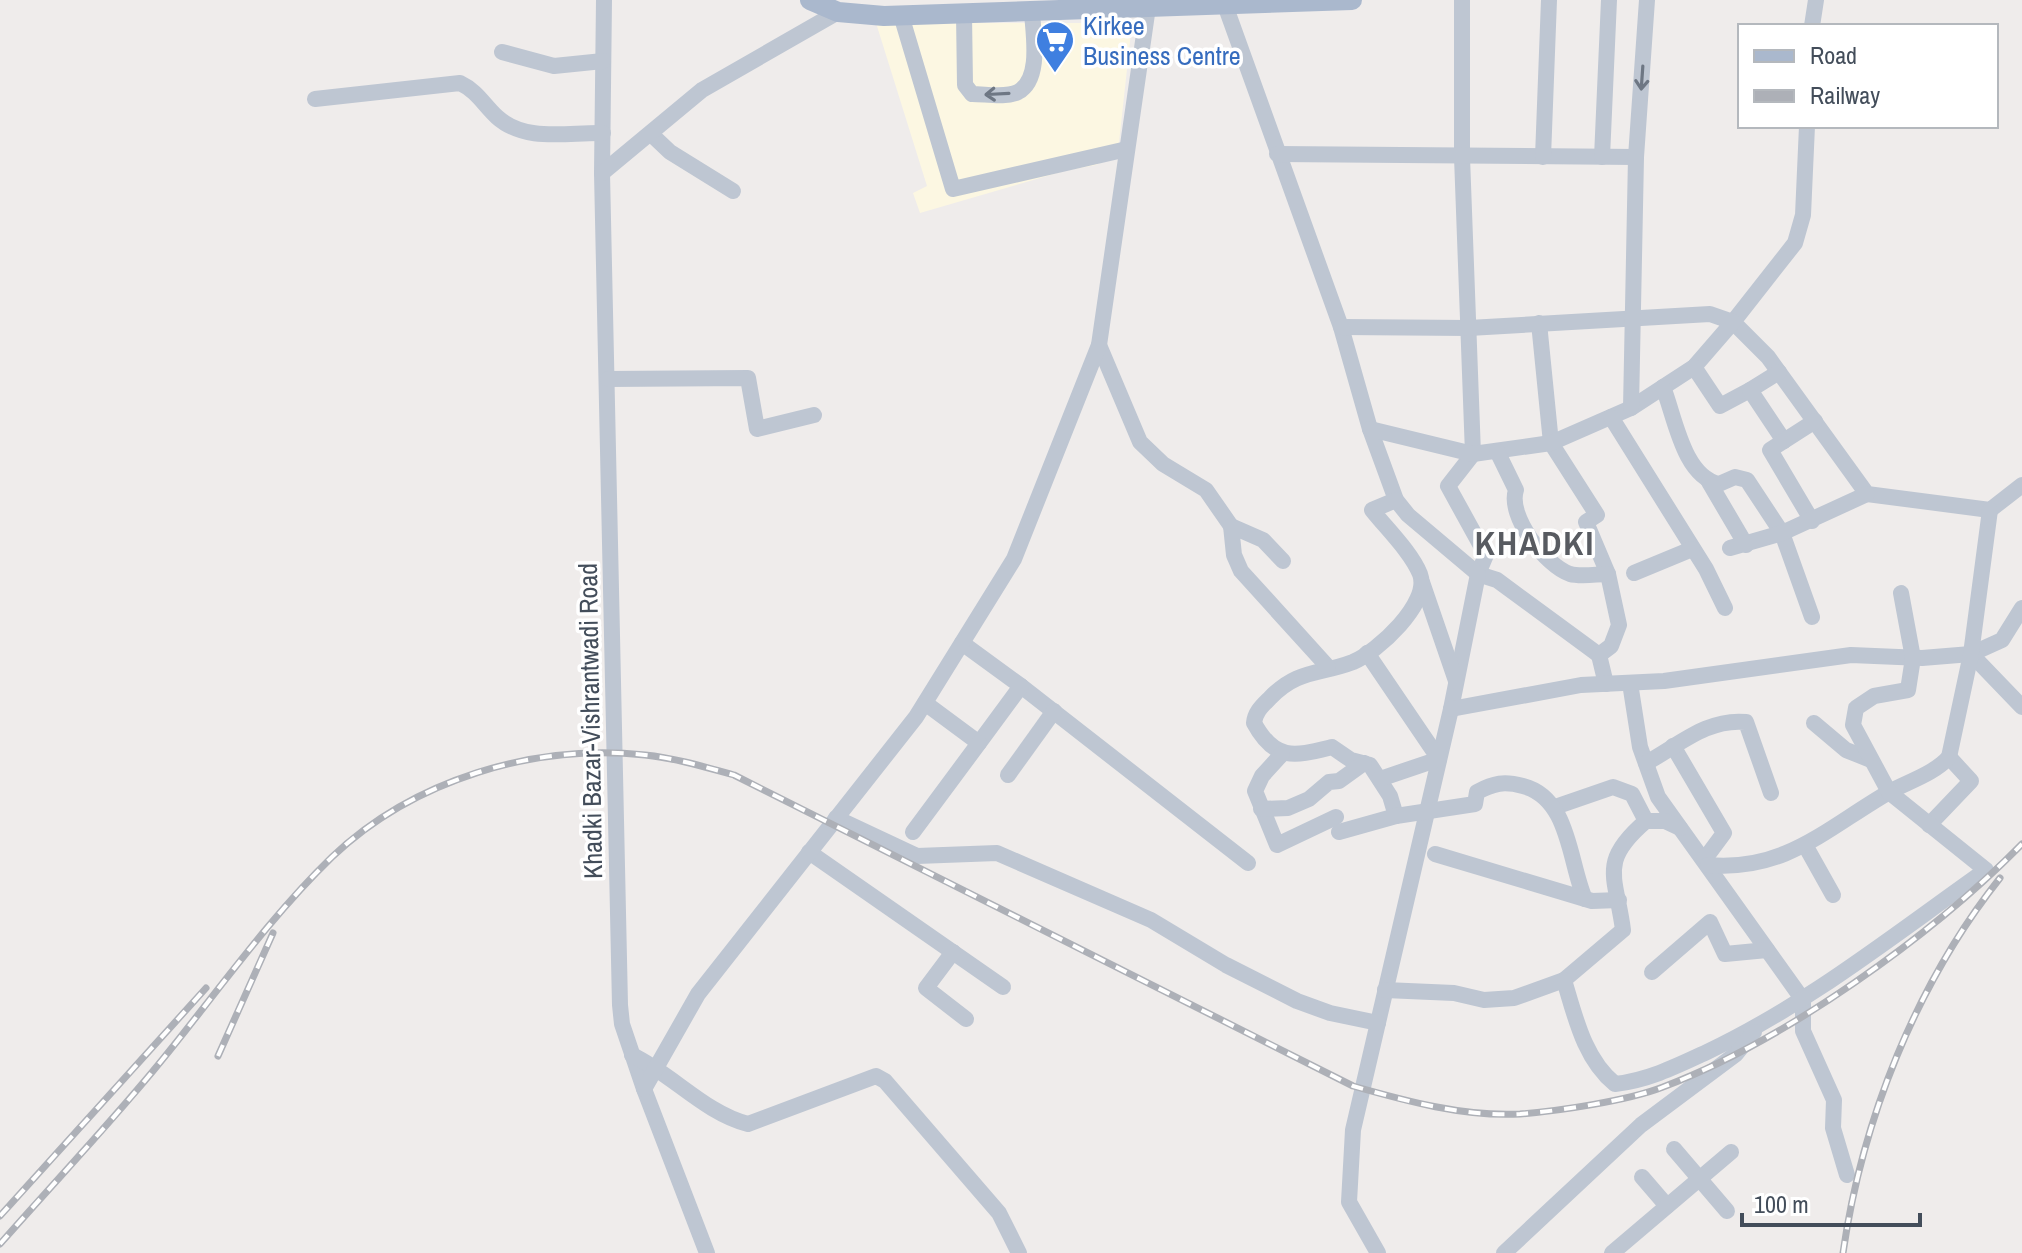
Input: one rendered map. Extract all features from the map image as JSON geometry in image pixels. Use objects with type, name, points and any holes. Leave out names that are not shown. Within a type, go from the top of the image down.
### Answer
[{"type":"main road","points":[[810,0],[838,12],[901,15],[964,14],[1021,8],[1352,0]]},
{"type":"street","name":"Khadki Bazar-Vishrantwadi Road","points":[[604,0],[602,173],[619,992],[622,1024],[632,1055],[707,1253]]},
{"type":"street","points":[[1378,1253],[1349,1202],[1353,1130],[1451,709],[1478,574],[1486,555],[1448,486],[1473,454],[1462,157],[1462,0]]},
{"type":"street","points":[[1543,157],[1549,0]]},
{"type":"street","points":[[1602,157],[1609,0]]},
{"type":"street","points":[[1631,408],[1636,157],[1647,0]]},
{"type":"street","points":[[1812,24],[1816,0]]},
{"type":"street","points":[[1224,3],[1341,327],[1370,429],[1396,500],[1408,515],[1478,574],[1497,580],[1599,655],[1606,684]]},
{"type":"street","points":[[644,1089],[698,994],[925,703],[1014,559],[1099,345],[1148,4]]},
{"type":"street","points":[[964,14],[965,85],[972,94],[1003,94],[1019,91],[1030,78],[1033,62],[1021,8]]},
{"type":"street","points":[[602,173],[702,90],[838,12]]},
{"type":"street","points":[[901,15],[953,189],[1127,149]]},
{"type":"street","points":[[502,52],[554,66],[603,61]]},
{"type":"street","points":[[315,99],[460,83],[473,89],[499,119],[532,135],[603,133]]},
{"type":"street","points":[[1370,429],[1473,454],[1551,443],[1631,408],[1694,367],[1795,243],[1803,215],[1807,128]]},
{"type":"street","points":[[651,134],[670,152],[733,191]]},
{"type":"street","points":[[1277,154],[1636,157]]},
{"type":"street","points":[[1341,327],[1469,328],[1631,316],[1710,314],[1733,322],[1753,339],[1867,494]]},
{"type":"street","points":[[1539,323],[1551,443],[1597,515],[1586,522],[1608,574],[1619,625],[1611,646],[1599,655]]},
{"type":"street","points":[[1099,345],[1140,442],[1163,464],[1206,490],[1231,526],[1234,555],[1241,571],[1328,667]]},
{"type":"street","points":[[1694,367],[1720,406],[1779,372]]},
{"type":"street","points":[[608,379],[748,378],[757,429],[814,415]]},
{"type":"street","points":[[1663,387],[1690,459],[1709,482],[1738,546],[1812,521],[1867,494],[1990,510]]},
{"type":"street","points":[[1750,390],[1784,441]]},
{"type":"street","points":[[1611,417],[1725,608]]},
{"type":"street","points":[[1812,521],[1770,450],[1815,421]]},
{"type":"street","points":[[1497,451],[1516,490],[1513,497],[1523,525],[1546,561],[1571,574],[1608,574]]},
{"type":"street","points":[[1709,482],[1719,484],[1735,477],[1747,480],[1782,533],[1812,617]]},
{"type":"street","points":[[1706,862],[1743,867],[1768,862],[1805,845],[1949,757],[1971,654],[1990,510],[2022,485]]},
{"type":"street","points":[[1396,500],[1372,510],[1420,574],[1456,683]]},
{"type":"street","points":[[1231,526],[1263,540],[1283,561]]},
{"type":"street","points":[[1634,573],[1692,549]]},
{"type":"street","points":[[1396,816],[1380,779],[1364,763],[1332,747],[1292,756],[1282,754],[1257,729],[1255,716],[1290,680],[1353,661],[1385,639],[1417,602],[1421,580]]},
{"type":"street","points":[[1564,980],[1587,1048],[1615,1084],[1658,1075],[1760,1025],[1803,1000],[1986,870],[1889,792],[1853,725],[1856,708],[1874,696],[1908,690],[1913,658],[1901,593]]},
{"type":"street","points":[[1451,709],[1581,685],[1630,683],[1851,655],[1913,658],[1971,654],[2002,640],[2022,608]]},
{"type":"street","points":[[962,643],[1248,863]]},
{"type":"street","points":[[1367,653],[1439,759]]},
{"type":"street","points":[[1971,654],[2022,707]]},
{"type":"street","points":[[1630,683],[1646,763],[1658,797],[1803,1000],[1803,1031],[1834,1100],[1833,1128],[1847,1175]]},
{"type":"street","points":[[913,832],[1021,686]]},
{"type":"street","points":[[925,703],[979,743]]},
{"type":"street","points":[[1008,775],[1054,711]]},
{"type":"street","points":[[1646,763],[1673,746],[1729,720],[1746,722],[1771,793]]},
{"type":"street","points":[[1814,723],[1846,750],[1871,760]]},
{"type":"street","points":[[1673,746],[1724,833],[1706,862]]},
{"type":"street","points":[[1282,754],[1255,791],[1277,845],[1338,825],[1475,804],[1477,792],[1497,782],[1537,790],[1555,807],[1585,899]]},
{"type":"street","points":[[1929,825],[1971,781],[1949,757]]},
{"type":"street","points":[[1380,779],[1439,759]]},
{"type":"street","points":[[1261,809],[1288,808],[1309,799],[1329,782],[1339,781],[1364,763]]},
{"type":"street","points":[[1555,807],[1613,787],[1632,794],[1646,821]]},
{"type":"street","points":[[836,818],[917,856],[997,853],[1151,920],[1226,965],[1297,1001],[1330,1013],[1378,1023]]},
{"type":"street","points":[[1385,990],[1454,993],[1484,1000],[1514,998],[1564,980],[1623,930],[1619,900],[1610,870],[1626,838],[1646,821],[1665,821],[1681,829]]},
{"type":"street","points":[[1805,845],[1833,895]]},
{"type":"street","points":[[809,852],[1003,987]]},
{"type":"street","points":[[1435,854],[1585,899],[1619,900]]},
{"type":"street","points":[[1652,972],[1710,922],[1725,954],[1767,950]]},
{"type":"street","points":[[953,952],[926,988],[966,1019]]},
{"type":"street","points":[[1504,1253],[1641,1125],[1736,1054],[1760,1025]]},
{"type":"street","points":[[632,1055],[658,1067],[731,1119],[748,1124],[876,1076],[885,1081],[999,1213],[1019,1253]]},
{"type":"street","points":[[1674,1149],[1727,1211]]},
{"type":"street","points":[[1612,1253],[1731,1152]]},
{"type":"street","points":[[1642,1177],[1667,1206]]},
{"type":"shaded area","name":"Kirkee Business Centre","points":[[876,23],[1132,23],[1118,152],[1096,165],[1064,171],[920,213],[913,193],[927,186]]},
{"type":"railway","points":[[0,1244],[134,1093],[261,935],[332,857],[364,830],[399,807],[437,788],[519,762],[561,755],[645,755],[734,775],[1353,1086],[1435,1107],[1478,1113],[1520,1114],[1612,1101],[1663,1087],[1709,1067],[1806,1015],[1854,983],[1945,914],[2022,844]]},
{"type":"railway","points":[[1843,1253],[1864,1153],[1897,1055],[1943,963],[2000,878]]},
{"type":"railway","points":[[218,1056],[273,933]]},
{"type":"railway","points":[[0,1216],[206,988]]},
{"type":"place","name":"Kirkee Business Centre","points":[[1055,74]]},
{"type":"district","name":"KHADKI","points":[[1535,543]]}]
